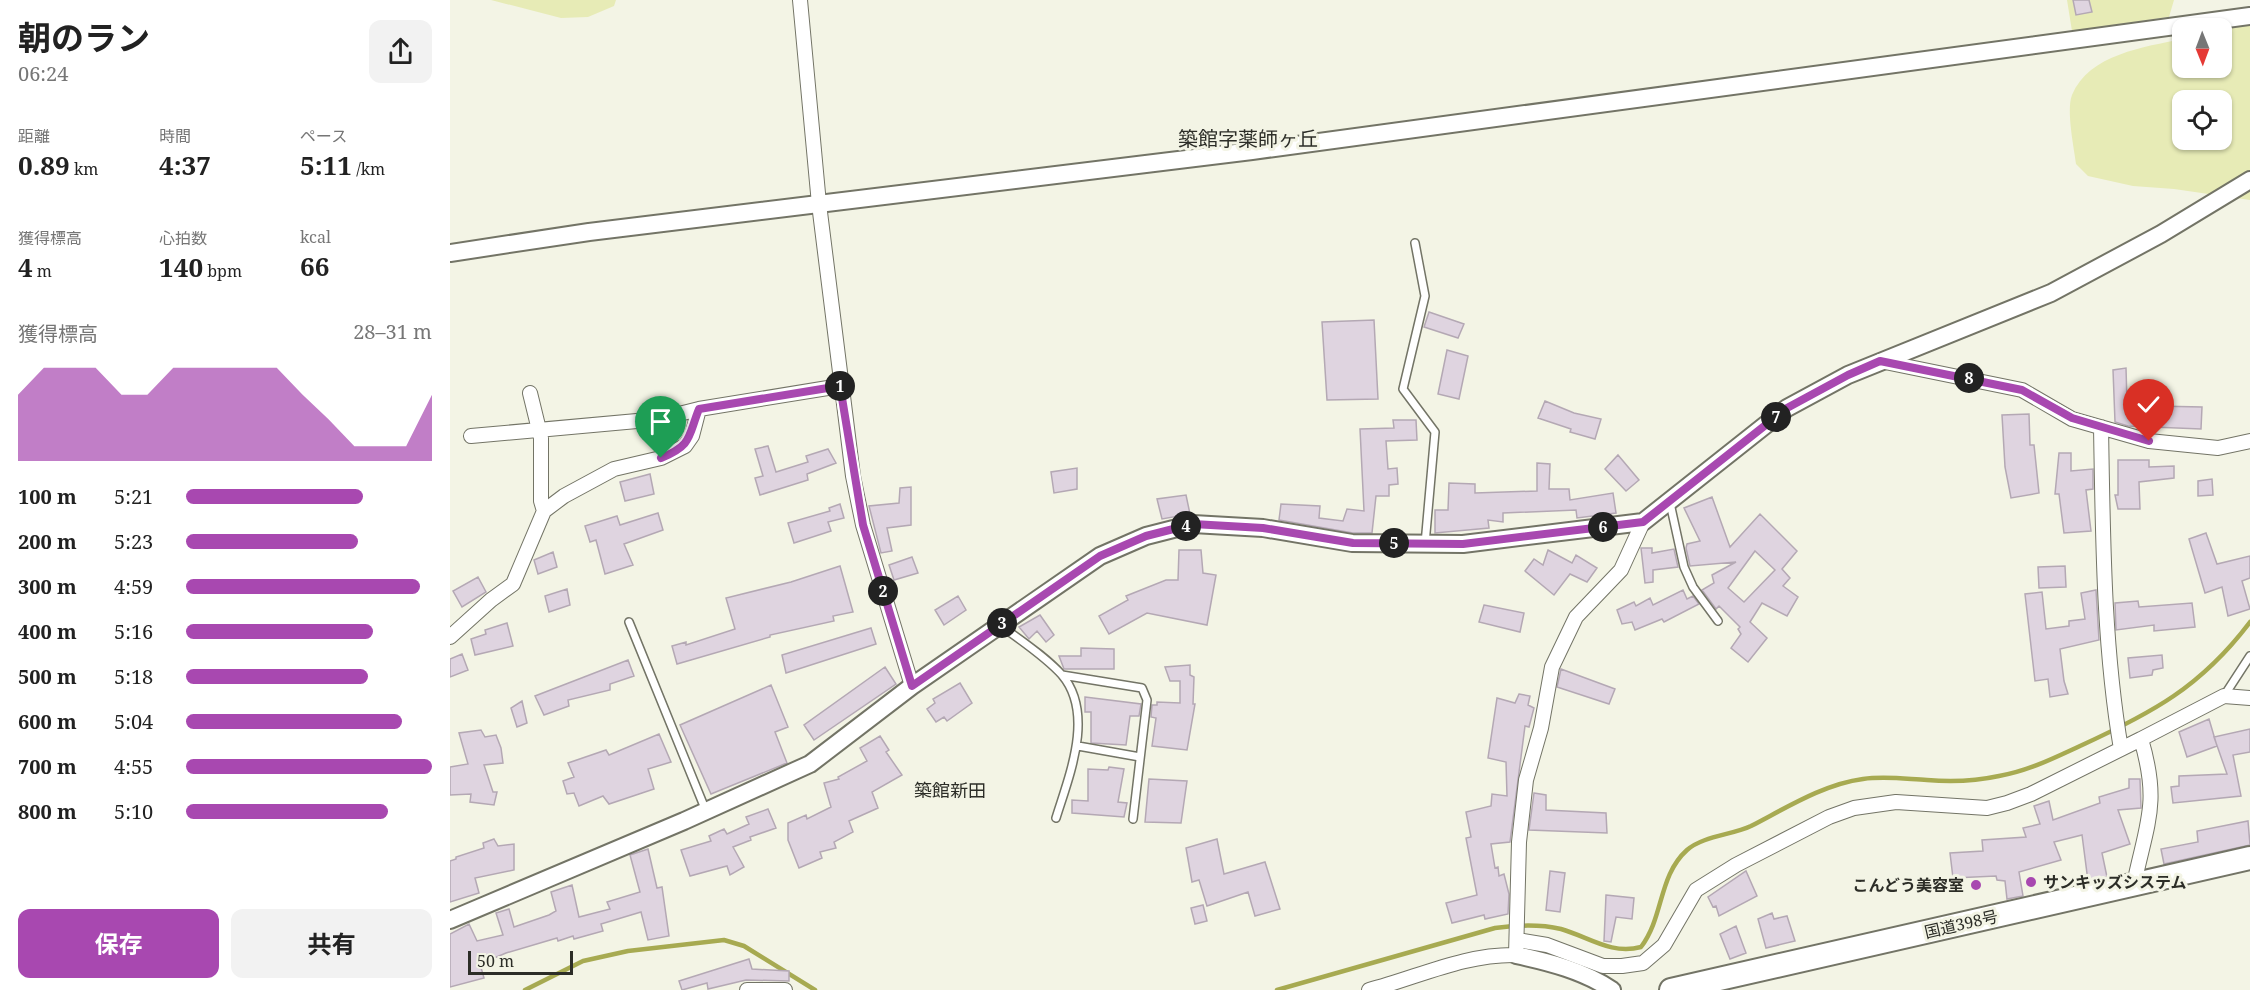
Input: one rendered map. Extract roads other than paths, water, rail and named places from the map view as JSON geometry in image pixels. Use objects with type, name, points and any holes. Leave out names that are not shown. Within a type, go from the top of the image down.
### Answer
[{"type":"highway","name":"国道398号","points":[[1671,990],[2250,858]]},
{"type":"street","points":[[800,0],[819,204],[840,386],[863,525],[912,686]]},
{"type":"street","points":[[450,253],[819,204],[1263,150],[2250,16]]},
{"type":"street","points":[[1517,943],[1519,842],[1526,780],[1541,728],[1552,667],[1576,617],[1621,570],[1643,522],[1787,408],[1848,375],[1880,361],[2051,293],[2161,234],[2250,180]]},
{"type":"street","points":[[1880,361],[2022,390],[2072,418],[2149,441],[2218,448],[2250,441]]},
{"type":"street","points":[[471,436],[659,418],[699,409],[840,386]]},
{"type":"street","points":[[530,393],[541,438],[540,501],[544,511]]},
{"type":"street","points":[[450,637],[491,600],[513,584],[544,511],[564,496],[614,469],[661,458],[685,446],[692,436],[699,409]]},
{"type":"street","points":[[2101,427],[2103,574],[2120,744]]},
{"type":"street","points":[[450,920],[810,764],[912,686],[1100,556],[1146,536],[1193,524],[1263,528],[1353,543],[1463,544],[1643,522]]},
{"type":"street","points":[[1369,990],[1461,960],[1491,954],[1517,943],[1547,945],[1603,966],[1642,963],[1664,945],[1696,890],[1736,865],[1828,817],[1854,808],[1896,802],[1987,808],[2031,794],[2120,744],[2141,739],[2224,696],[2250,698]]},
{"type":"street","points":[[2134,884],[2152,809],[2151,772],[2141,739]]},
{"type":"street","points":[[1517,943],[1597,980],[1612,990]]},
{"type":"street","points":[[747,990],[785,990]]},
{"type":"lane","points":[[1415,243],[1425,296],[1403,389],[1435,432],[1425,544]]},
{"type":"lane","points":[[1669,502],[1684,567],[1693,587],[1718,621]]},
{"type":"lane","points":[[629,622],[706,811]]},
{"type":"lane","points":[[1000,625],[1062,675],[1070,691],[1077,718],[1078,746],[1056,818]]},
{"type":"lane","points":[[2224,696],[2250,656]]},
{"type":"lane","points":[[1062,675],[1142,688],[1147,700],[1133,819]]},
{"type":"lane","points":[[1078,746],[1140,757]]},
{"type":"waterway","points":[[1277,990],[1503,927],[1528,925],[1553,927],[1610,947],[1620,949],[1641,947],[1654,923],[1671,872],[1678,860],[1694,845],[1751,826],[1806,798],[1848,782],[1879,778],[1972,780],[2010,774],[2041,764],[2130,722],[2174,696],[2213,664],[2250,622]]},
{"type":"waterway","points":[[525,990],[583,961],[628,951],[724,940],[744,946],[815,990]]},
{"type":"place","name":"サンキッズシステム","points":[[2031,882]]},
{"type":"place","name":"こんどう美容室","points":[[1976,885]]},
{"type":"district","name":"築館字薬師ヶ丘","points":[[1248,139]]},
{"type":"district","name":"築館新田","points":[[950,791]]}]
